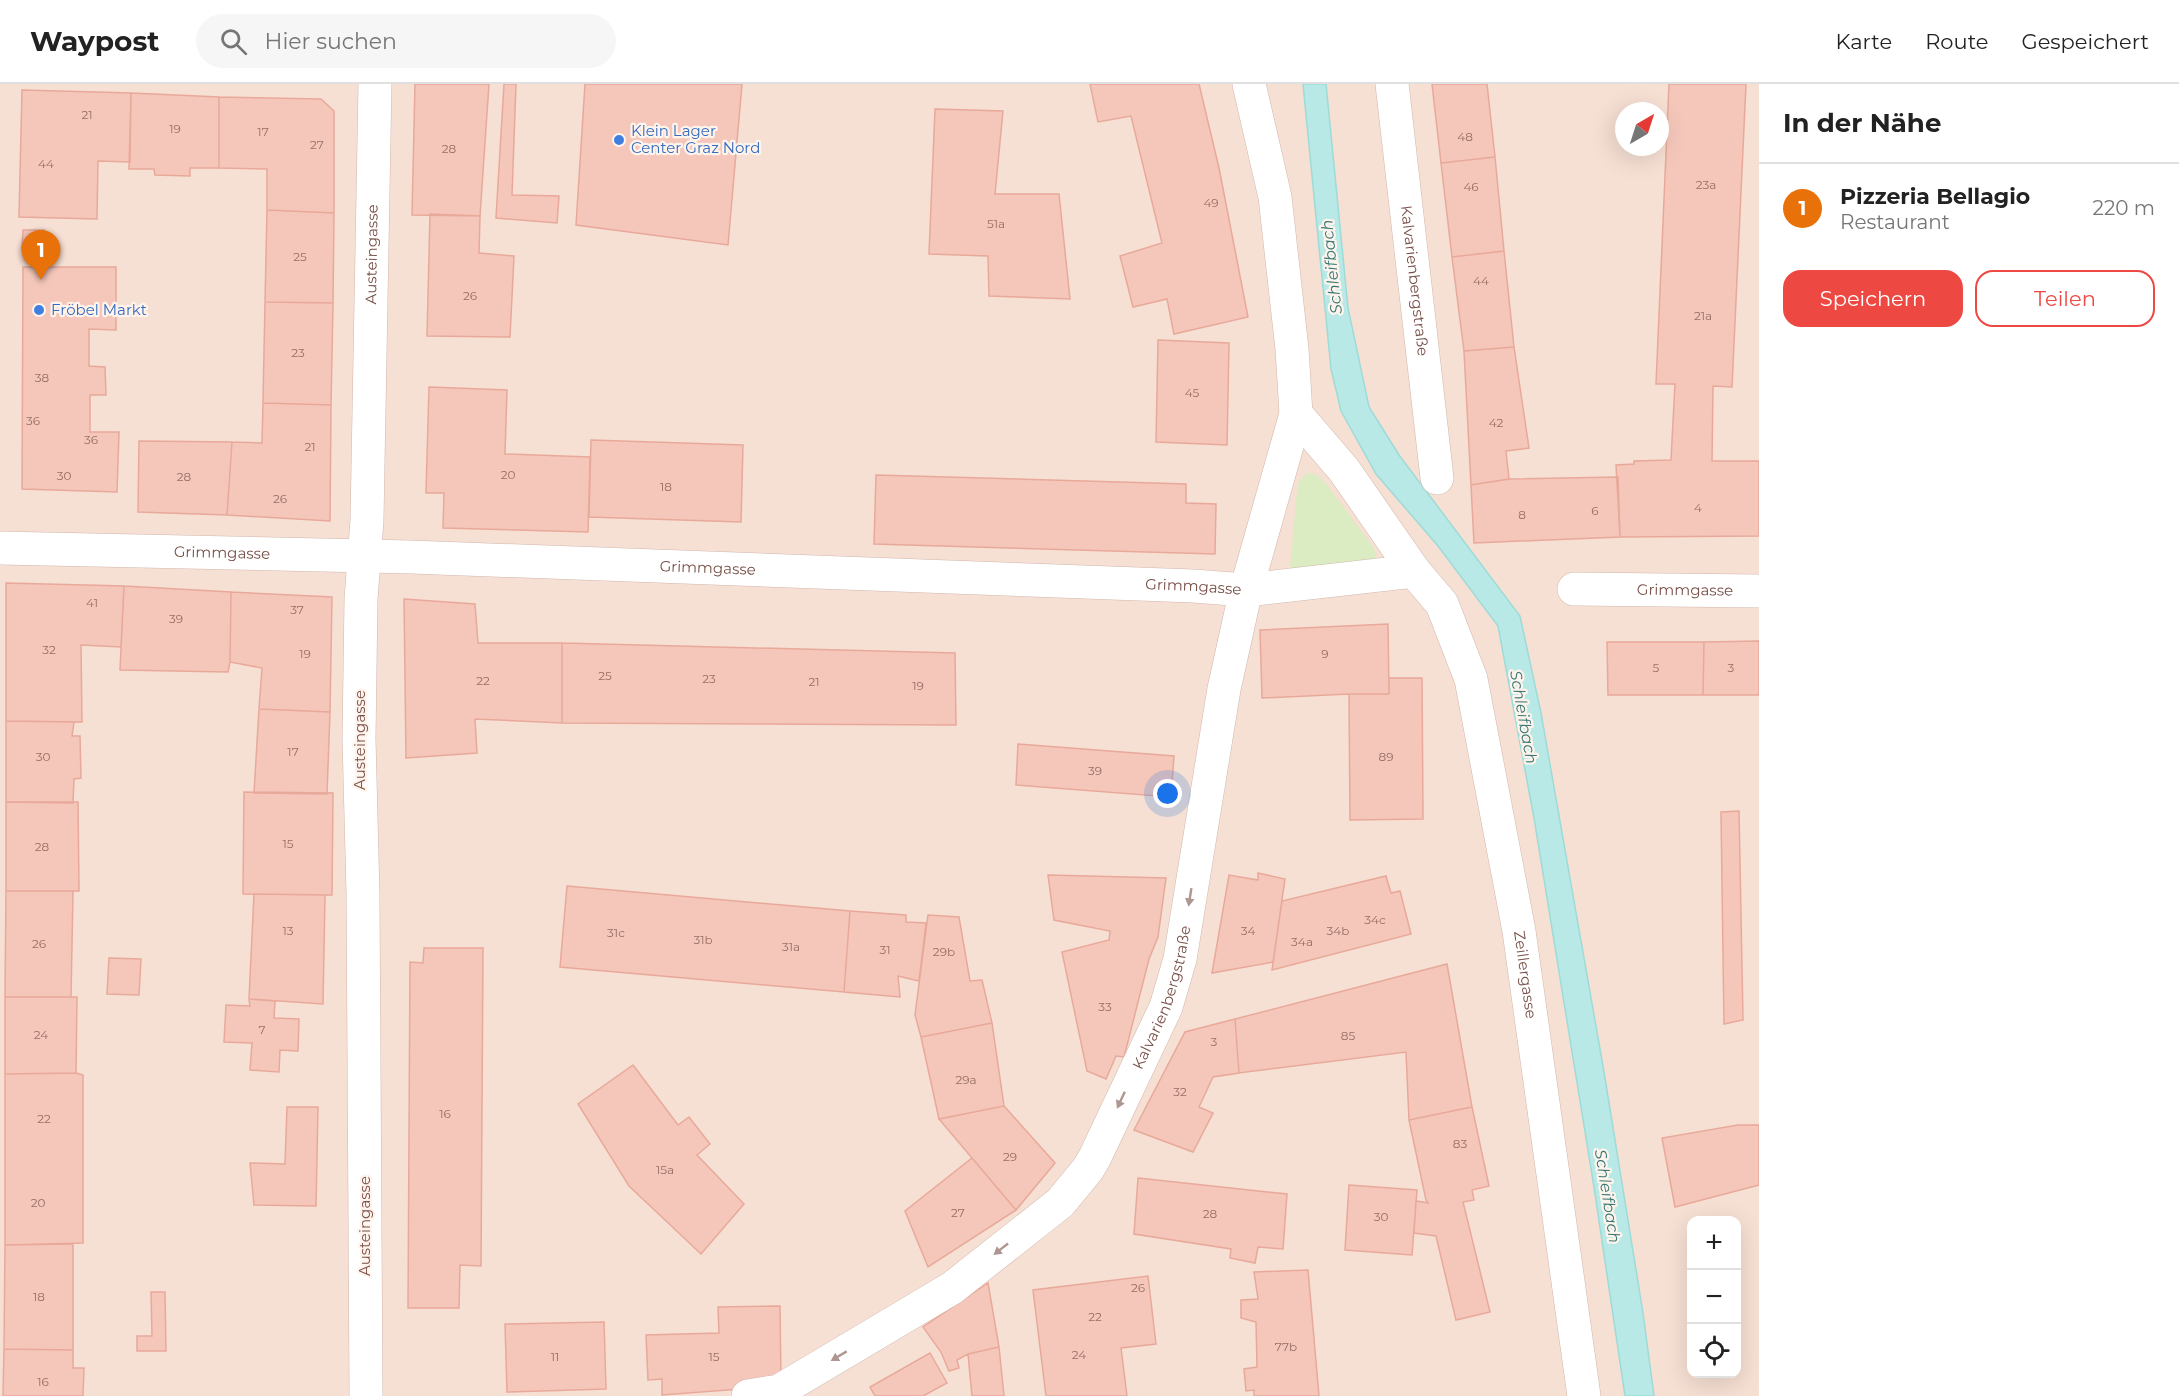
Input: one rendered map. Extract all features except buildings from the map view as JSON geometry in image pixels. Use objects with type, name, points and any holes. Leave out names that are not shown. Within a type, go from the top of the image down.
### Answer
[{"type":"street","name":"Austeingasse","points":[[366,1396],[363,906],[359,739],[361,599],[366,555],[375,84]]},
{"type":"street","name":"Kalvarienbergstraße","points":[[748,1396],[779,1391],[952,1288],[1060,1203],[1088,1169],[1166,1007],[1180,959],[1224,689],[1246,590],[1296,414],[1292,349],[1275,197],[1249,84]]},
{"type":"street","name":"Kalvarienbergstraße","points":[[1392,84],[1437,478]]},
{"type":"street","points":[[1296,414],[1344,470],[1414,571]]},
{"type":"street","name":"Grimmgasse","points":[[0,548],[366,555],[1181,585],[1246,590],[1414,571]]},
{"type":"street","name":"Zeillergasse","points":[[1414,571],[1442,604],[1471,679],[1519,931],[1584,1396]]},
{"type":"street","name":"Grimmgasse","points":[[1574,589],[1759,591]]},
{"type":"shaded area","points":[[0,84],[1759,84],[1759,1396],[0,1396]]},
{"type":"green space","points":[[1308,473],[1315,474],[1324,481],[1374,548],[1378,565],[1298,570],[1290,567],[1297,491],[1299,481]]},
{"type":"water","name":"Schleifbach","points":[[1303,84],[1326,84],[1348,308],[1369,407],[1399,455],[1520,616],[1541,713],[1604,1072],[1654,1396],[1625,1396],[1594,1187],[1534,818],[1498,626],[1438,546],[1376,474],[1341,411],[1331,369]]},
{"type":"place","name":"Klein Lager Center Graz Nord","points":[[619,140]]},
{"type":"place","name":"Pizzeria Bellagio","points":[[41,280]]},
{"type":"place","name":"Fröbel Markt","points":[[39,310]]}]
